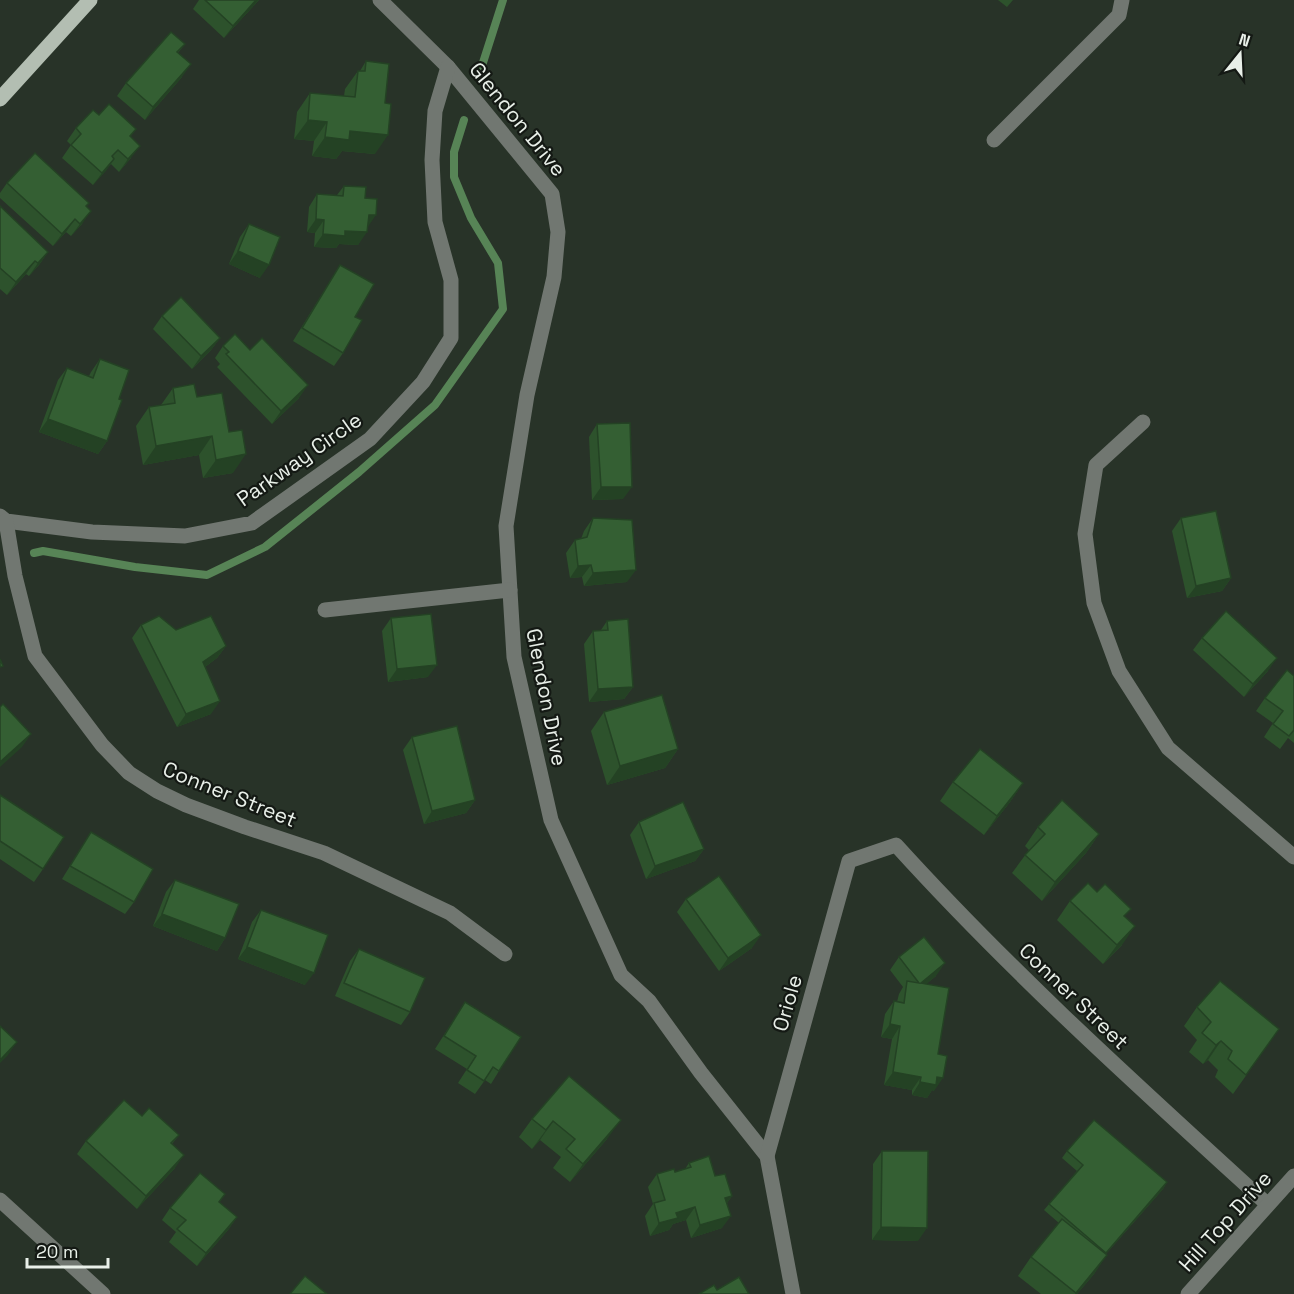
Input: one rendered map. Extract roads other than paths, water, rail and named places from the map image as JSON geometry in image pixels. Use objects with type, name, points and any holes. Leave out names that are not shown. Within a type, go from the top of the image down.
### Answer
[{"type":"main road","points":[[0,99],[90,0]]},
{"type":"street","name":"Glendon Drive","points":[[380,0],[448,67],[552,194],[558,232],[554,277],[527,395],[506,526],[514,657],[551,820],[621,975],[649,1001],[700,1073],[767,1156],[793,1294]]},
{"type":"street","points":[[994,140],[1119,15],[1122,0]]},
{"type":"street","name":"Parkway Circle","points":[[3,519],[92,532],[185,536],[252,523],[370,439],[423,382],[451,338],[451,280],[435,222],[432,160],[435,111],[448,67]]},
{"type":"street","points":[[1143,422],[1096,465],[1085,534],[1094,603],[1119,671],[1168,748],[1294,857]]},
{"type":"street","name":"Conner Street","points":[[3,519],[35,657],[102,745],[129,773],[157,791],[186,805],[245,828],[324,853],[450,913],[505,954]]},
{"type":"street","points":[[325,610],[510,590]]},
{"type":"street","name":"Conner Street","points":[[849,861],[896,845],[950,905],[1057,1011],[1267,1204]]},
{"type":"street","name":"Oriole","points":[[767,1156],[849,861]]},
{"type":"street","name":"Hill Top Drive","points":[[1188,1294],[1294,1176]]},
{"type":"street","points":[[0,1200],[103,1294]]},
{"type":"waterway","points":[[480,72],[503,0]]},
{"type":"waterway","points":[[34,553],[43,551],[135,567],[207,575],[265,547],[359,472],[435,405],[503,309],[498,263],[471,218],[454,177],[454,152],[464,120]]}]
